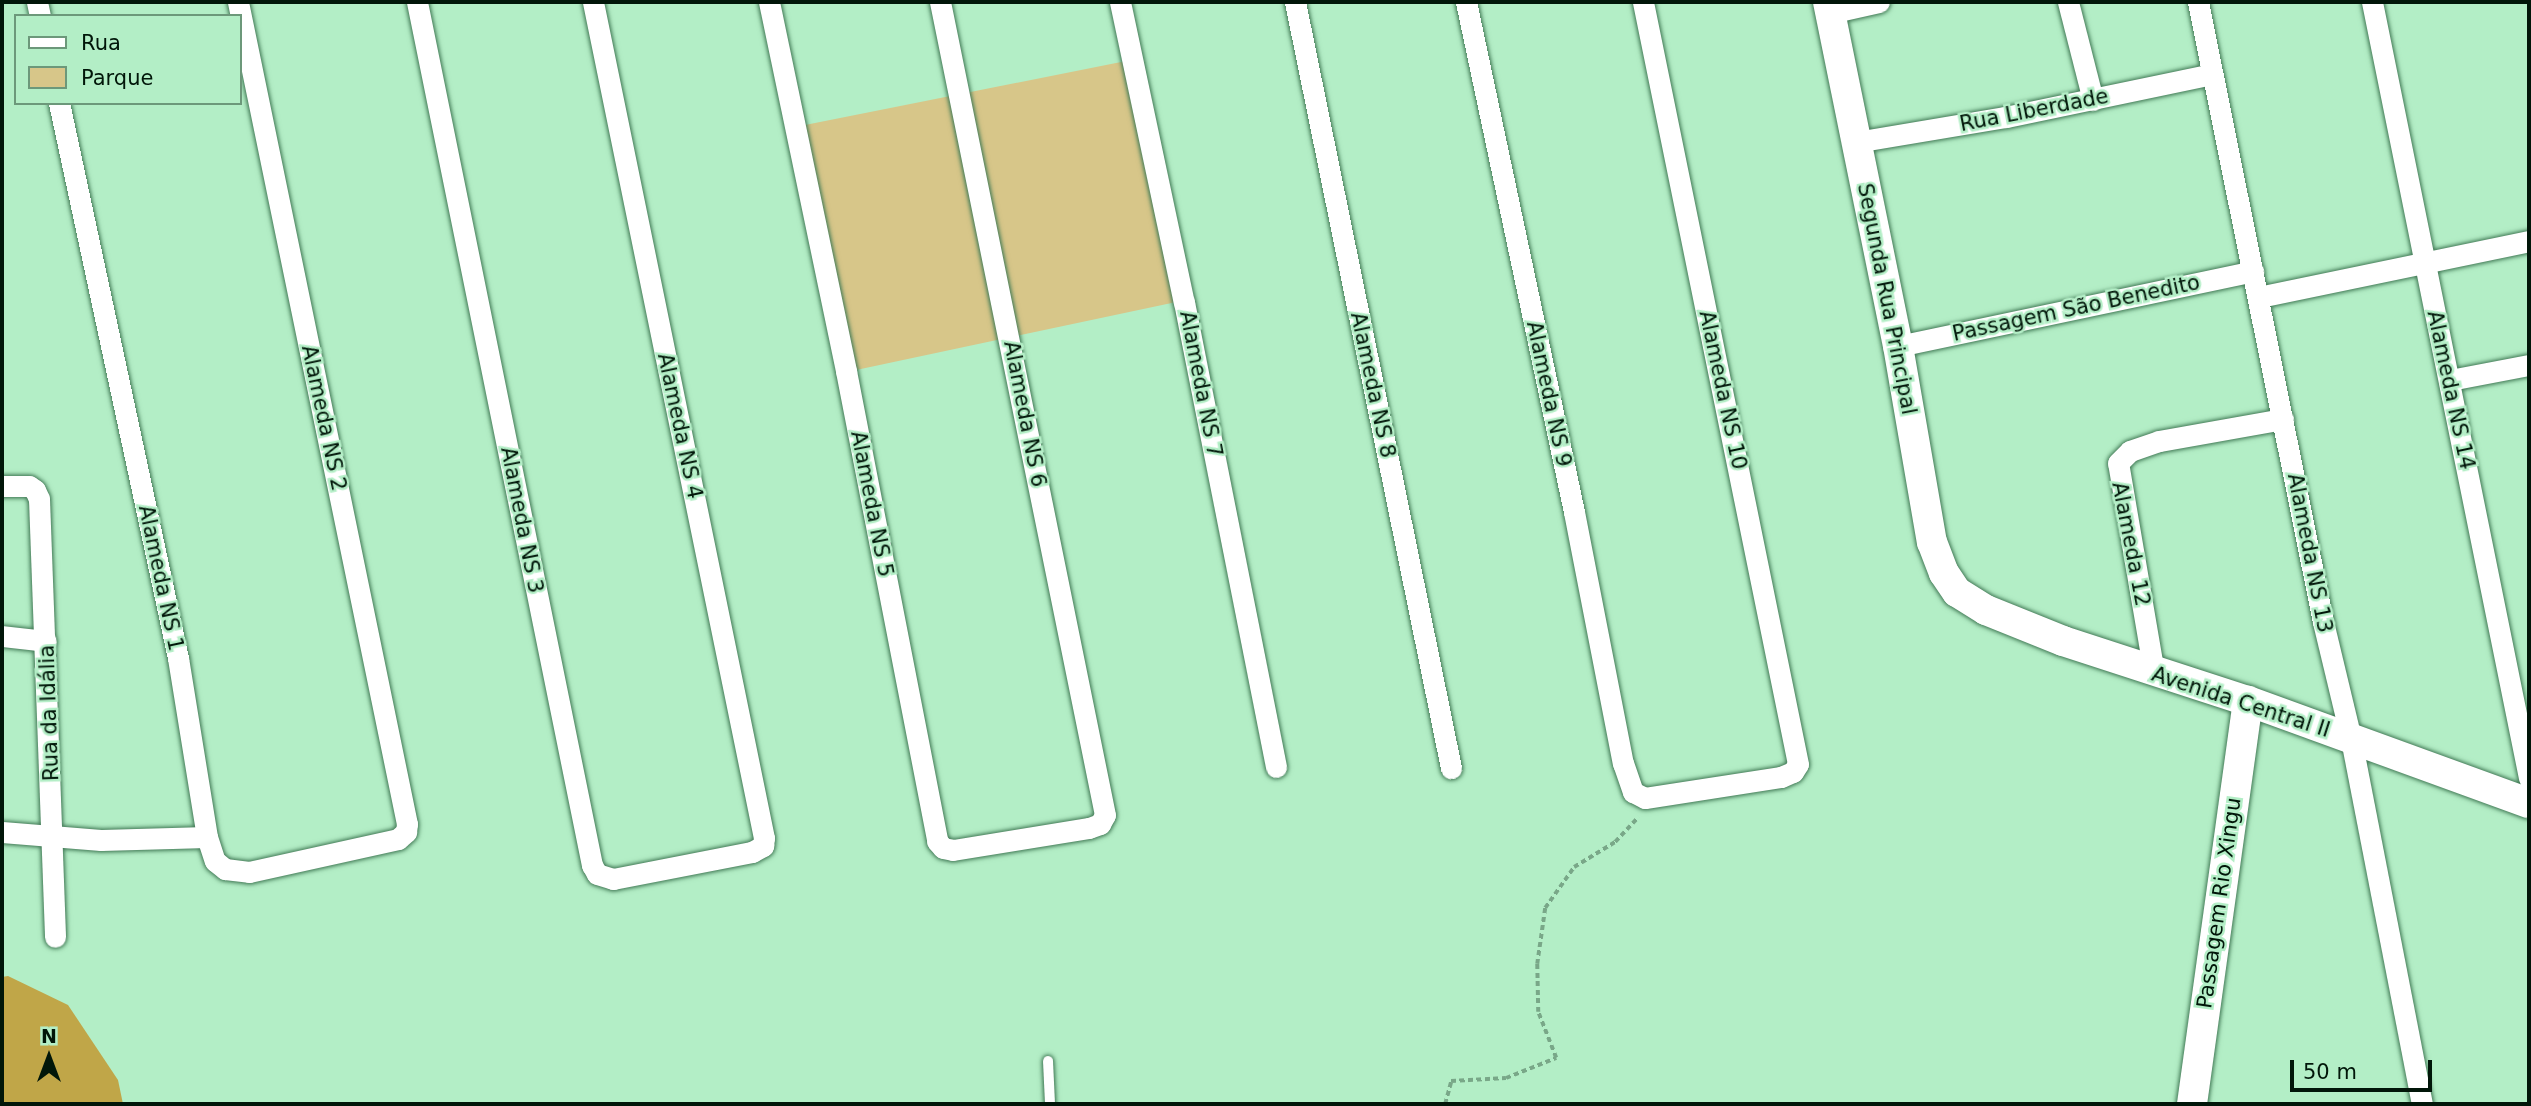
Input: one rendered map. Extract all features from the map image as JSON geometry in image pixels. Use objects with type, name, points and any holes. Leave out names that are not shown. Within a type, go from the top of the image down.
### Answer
[{"type":"main road","name":"Segunda Rua Principal","points":[[1829,7],[1898,346],[1936,557],[1957,592]]},
{"type":"main road","name":"Avenida Central II","points":[[1957,592],[1986,610],[2154,673],[2248,701],[2529,803]]},
{"type":"main road","name":"Passagem Rio Xingu","points":[[2192,1104],[2248,701]]},
{"type":"street","name":"Alameda NS 3","points":[[417,2],[592,865],[597,874],[613,879],[759,849]]},
{"type":"street","name":"Alameda NS 4","points":[[593,2],[764,838],[759,849]]},
{"type":"street","name":"Alameda NS 5","points":[[769,2],[846,371],[937,841],[943,848],[953,850],[1100,824]]},
{"type":"street","name":"Alameda NS 6","points":[[940,2],[1105,815],[1100,824]]},
{"type":"street","name":"Alameda NS 7","points":[[1119,2],[1185,302],[1276,767]]},
{"type":"street","name":"Alameda NS 8","points":[[1295,2],[1451,768]]},
{"type":"street","name":"Alameda NS 9","points":[[1466,2],[1630,786],[1641,797],[1656,797]]},
{"type":"street","name":"Alameda NS 10","points":[[1643,2],[1798,758],[1796,770],[1790,775],[1656,797]]},
{"type":"street","points":[[1829,7],[1880,2]]},
{"type":"street","points":[[2068,2],[2094,100]]},
{"type":"street","name":"Alameda NS 13","points":[[2198,2],[2323,622],[2351,739],[2422,1104]]},
{"type":"street","name":"Alameda NS 14","points":[[2372,2],[2529,778]]},
{"type":"street","name":"Alameda NS 2","points":[[242,21],[407,824],[404,835]]},
{"type":"street","name":"Rua Liberdade","points":[[1856,142],[2094,100],[2212,74]]},
{"type":"street","name":"Alameda NS 1","points":[[59,105],[178,658],[207,837],[215,861],[225,869],[237,872],[396,840],[404,835]]},
{"type":"street","points":[[2259,298],[2529,241]]},
{"type":"street","name":"Passagem São Benedito","points":[[1898,346],[2253,271]]},
{"type":"street","points":[[2450,380],[2529,365]]},
{"type":"street","name":"Alameda 12","points":[[2154,673],[2118,463],[2130,451],[2159,441],[2283,419]]},
{"type":"street","name":"Rua da Idália","points":[[2,486],[29,486],[35,490],[42,539],[55,937]]},
{"type":"street","points":[[2,636],[46,641]]},
{"type":"street","points":[[2,832],[101,840],[207,837]]},
{"type":"lane","points":[[1048,1061],[1050,1104]]},
{"type":"path","points":[[1445,1104],[1451,1081],[1506,1078],[1556,1058],[1538,1012],[1537,964],[1545,908],[1574,867],[1615,842],[1656,797]]},
{"type":"green space","points":[[1131,60],[1181,301],[842,373],[790,128]]},
{"type":"shaded area","points":[[8,976],[68,1005],[118,1080],[123,1104],[2,1104],[2,977]]}]
